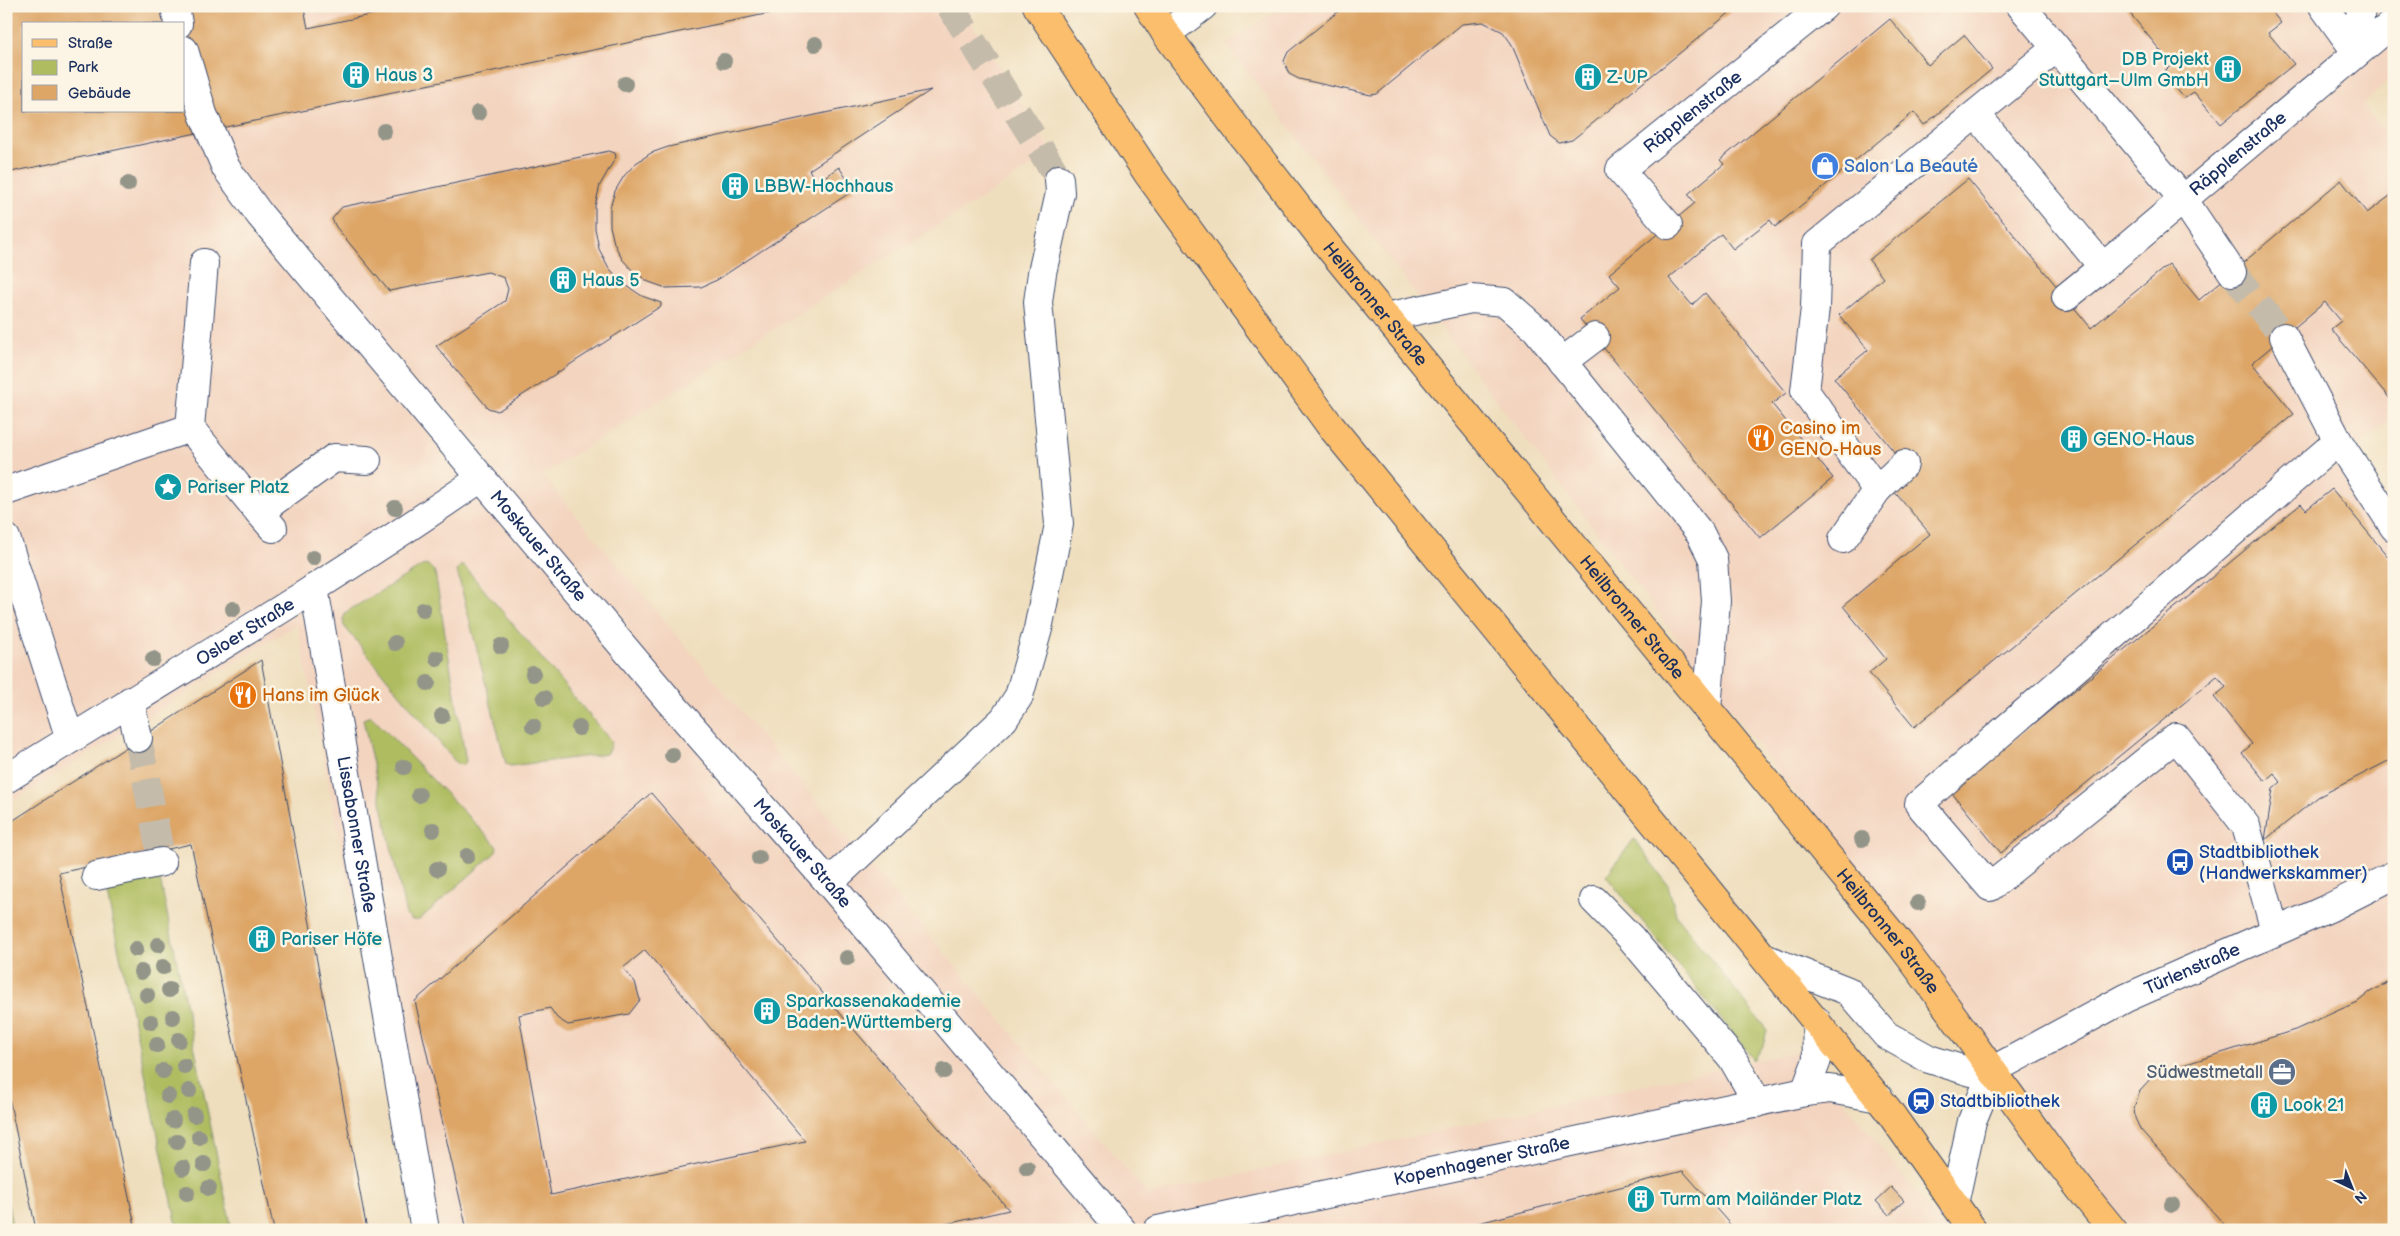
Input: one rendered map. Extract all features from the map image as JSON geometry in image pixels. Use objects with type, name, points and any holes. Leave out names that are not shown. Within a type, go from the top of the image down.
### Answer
[{"type":"main road","points":[[1037,6],[1148,174],[1329,424],[1816,1020],[1878,1098],[1973,1230]]},
{"type":"main road","name":"Heilbronner Straße","points":[[1148,6],[1166,34],[1252,148],[1386,317],[1900,944],[2061,1166],[2113,1230]]},
{"type":"street","points":[[175,6],[178,22]]},
{"type":"street","points":[[1166,34],[1203,6]]},
{"type":"street","name":"Räpplenstraße","points":[[1668,226],[1620,170],[1824,6]]},
{"type":"street","name":"Räpplenstraße","points":[[2021,6],[2183,199],[2394,22]]},
{"type":"street","points":[[2323,6],[2357,53]]},
{"type":"street","points":[[2357,53],[2361,6]]},
{"type":"street","points":[[1877,490],[1805,391],[1815,308],[1817,244],[2056,48]]},
{"type":"street","points":[[185,54],[202,114],[226,168],[241,190],[481,478]]},
{"type":"street","points":[[1976,114],[2103,266]]},
{"type":"street","points":[[829,883],[1004,719],[1019,696],[1038,629],[1059,524],[1038,302],[1042,273],[1060,193],[1059,179]]},
{"type":"street","points":[[2066,297],[2183,199],[2232,272]]},
{"type":"street","points":[[204,263],[190,428],[266,520],[334,458],[367,460]]},
{"type":"street","points":[[1386,317],[1471,299],[1505,302],[1536,329],[1700,533],[1713,559],[1716,600],[1707,709]]},
{"type":"street","points":[[1562,362],[1596,337]]},
{"type":"street","points":[[2284,337],[2338,441],[2394,527]]},
{"type":"street","points":[[6,491],[190,428]]},
{"type":"street","points":[[2275,930],[2246,826],[2176,736],[1990,887],[1919,804],[2338,441]]},
{"type":"street","points":[[1843,539],[1877,490],[1904,464]]},
{"type":"street","name":"Moskauer Straße","points":[[481,478],[699,737],[829,883],[1122,1230]]},
{"type":"street","name":"Osloer Straße","points":[[6,779],[314,588],[424,518],[481,478]]},
{"type":"street","points":[[6,538],[70,739]]},
{"type":"street","name":"Lissabonner Straße","points":[[314,588],[425,1230]]},
{"type":"street","points":[[130,701],[138,738]]},
{"type":"street","points":[[96,876],[162,862]]},
{"type":"street","name":"Türlenstraße","points":[[1993,1070],[2126,998],[2394,876]]},
{"type":"street","points":[[1594,900],[1631,938],[1732,1058],[1758,1103]]},
{"type":"street","points":[[1767,959],[1848,991],[1886,1035],[1929,1059],[1971,1072],[1993,1070],[1972,1121],[1954,1204]]},
{"type":"street","points":[[1805,1092],[1817,1060],[1816,1020]]},
{"type":"street","name":"Kopenhagener Straße","points":[[1158,1230],[1805,1092],[1830,1089],[1878,1098]]},
{"type":"shaded area","points":[[6,6],[961,6],[1053,153],[542,475],[1148,1195],[1803,1050],[1946,1230],[417,1230],[297,624],[6,806]]},
{"type":"shaded area","points":[[1284,6],[2394,6],[2394,76],[2362,105],[2394,143],[2394,417],[2339,462],[2394,541],[2394,1230],[2132,1230],[1989,1050],[1226,44]]},
{"type":"green space","points":[[428,565],[435,572],[466,762],[463,765],[457,764],[344,626],[343,619],[346,612],[422,566]]},
{"type":"green space","points":[[460,566],[464,566],[611,741],[606,754],[510,766],[506,764],[457,571]]},
{"type":"green space","points":[[371,716],[497,846],[496,852],[419,920],[412,920],[406,915],[363,719]]},
{"type":"green space","points":[[1634,839],[1668,885],[1677,917],[1767,1030],[1763,1046],[1754,1060],[1606,876]]},
{"type":"green space","points":[[159,874],[232,1230],[178,1230],[105,885]]},
{"type":"green space","points":[[6,1196],[13,1230],[6,1230]]},
{"type":"building","name":"Haus 3","points":[[6,6],[315,6],[304,9],[308,28],[412,6],[799,7],[6,173]]},
{"type":"building","name":"Z-UP","points":[[1345,6],[1738,6],[1572,140],[1559,143],[1550,136],[1511,43],[1503,32],[1483,22],[1462,24],[1377,94],[1371,95],[1299,79],[1289,74],[1284,61],[1288,52]]},
{"type":"building","name":"DB Projekt Stuttgart–Ulm GmbH","points":[[2124,6],[2267,6],[2281,23],[2268,33],[2294,64],[2221,124],[2194,92],[2184,98],[2163,72],[2172,65]]},
{"type":"building","points":[[1890,19],[1928,65],[1964,35],[1992,69],[1924,125],[1914,112],[1775,227],[1770,220],[1733,249],[1721,234],[1669,278],[1692,305],[1705,293],[1786,393],[1772,404],[1833,478],[1760,538],[1580,319],[1620,287],[1609,274],[1695,203],[1688,194],[1724,164],[1720,160]]},
{"type":"building","name":"LBBW-Hochhaus","points":[[931,90],[809,170],[817,182],[839,167],[854,190],[717,280],[701,287],[666,288],[649,282],[634,272],[622,259],[614,243],[610,226],[610,208],[615,191],[624,176],[636,163],[651,153],[668,147]]},
{"type":"building","name":"Haus 5","points":[[609,151],[615,153],[616,157],[600,185],[595,206],[595,228],[599,249],[609,268],[624,284],[642,296],[661,303],[661,306],[498,411],[488,408],[436,346],[505,301],[508,289],[504,278],[488,272],[389,291],[336,227],[332,219],[342,207]]},
{"type":"building","name":"GENO-Haus","points":[[1968,179],[2091,328],[2169,264],[2199,300],[2341,180],[2367,213],[2394,193],[2394,399],[2392,401],[2331,329],[2341,321],[2325,302],[2252,363],[2294,414],[1914,727],[1869,673],[1886,659],[1843,606],[1930,534],[1893,490],[1904,464],[1834,378],[1868,350],[1839,315],[1883,278],[1869,260]]},
{"type":"building","points":[[2332,489],[2394,564],[2394,758],[2318,797],[2265,840],[2273,789],[2281,782],[2274,773],[2265,781],[2242,753],[2252,744],[2214,697],[2226,687],[2217,676],[2001,853],[1951,792],[2301,504],[2306,510]]},
{"type":"building","name":"Pariser Höfe","points":[[261,660],[367,1230],[274,1230],[191,844],[59,873],[136,1230],[36,1230],[6,1083],[6,825]]},
{"type":"building","name":"Sparkassenakademie Baden-Württemberg","points":[[651,793],[1009,1210],[919,1230],[467,1230],[415,1001]],"holes":[[[645,950],[805,1141],[551,1195],[519,1015],[550,1008],[557,1018],[568,1025],[629,1014],[640,1000],[635,982],[623,968]]]},
{"type":"building","name":"Look 21","points":[[2394,980],[2394,1230],[2229,1230],[2140,1129],[2135,1118],[2134,1109],[2140,1091],[2153,1077],[2167,1070],[2295,1030],[2359,1001],[2370,992]]},
{"type":"building","name":"Turm am Mailänder Platz","points":[[1683,1171],[1735,1230],[1455,1230],[1455,1229]]},
{"type":"building","points":[[1891,1187],[1904,1201],[1889,1215],[1876,1201]]},
{"type":"tunnel","points":[[950,6],[1059,179]]},
{"type":"tunnel","points":[[2232,272],[2284,337]]},
{"type":"tunnel","points":[[138,738],[162,862]]},
{"type":"place","name":"DB Projekt Stuttgart–Ulm GmbH","points":[[2228,69]]},
{"type":"place","name":"Haus 3","points":[[356,75]]},
{"type":"place","name":"Z-UP","points":[[1588,77]]},
{"type":"place","name":"Salon La Beauté","points":[[1825,166]]},
{"type":"place","name":"LBBW-Hochhaus","points":[[735,186]]},
{"type":"place","name":"Haus 5","points":[[563,280]]},
{"type":"place","name":"Casino im GENO-Haus","points":[[1761,438]]},
{"type":"place","name":"GENO-Haus","points":[[2074,439]]},
{"type":"place","name":"Pariser Platz","points":[[168,487]]},
{"type":"place","name":"Hans im Glück","points":[[243,695]]},
{"type":"place","name":"Stadtbibliothek (Handwerkskammer)","points":[[2180,862]]},
{"type":"place","name":"Pariser Höfe","points":[[262,939]]},
{"type":"place","name":"Sparkassenakademie Baden-Württemberg","points":[[767,1011]]},
{"type":"place","name":"Südwestmetall","points":[[2282,1072]]},
{"type":"place","name":"Stadtbibliothek","points":[[1921,1101]]},
{"type":"place","name":"Look 21","points":[[2264,1105]]},
{"type":"place","name":"Turm am Mailänder Platz","points":[[1641,1199]]}]
